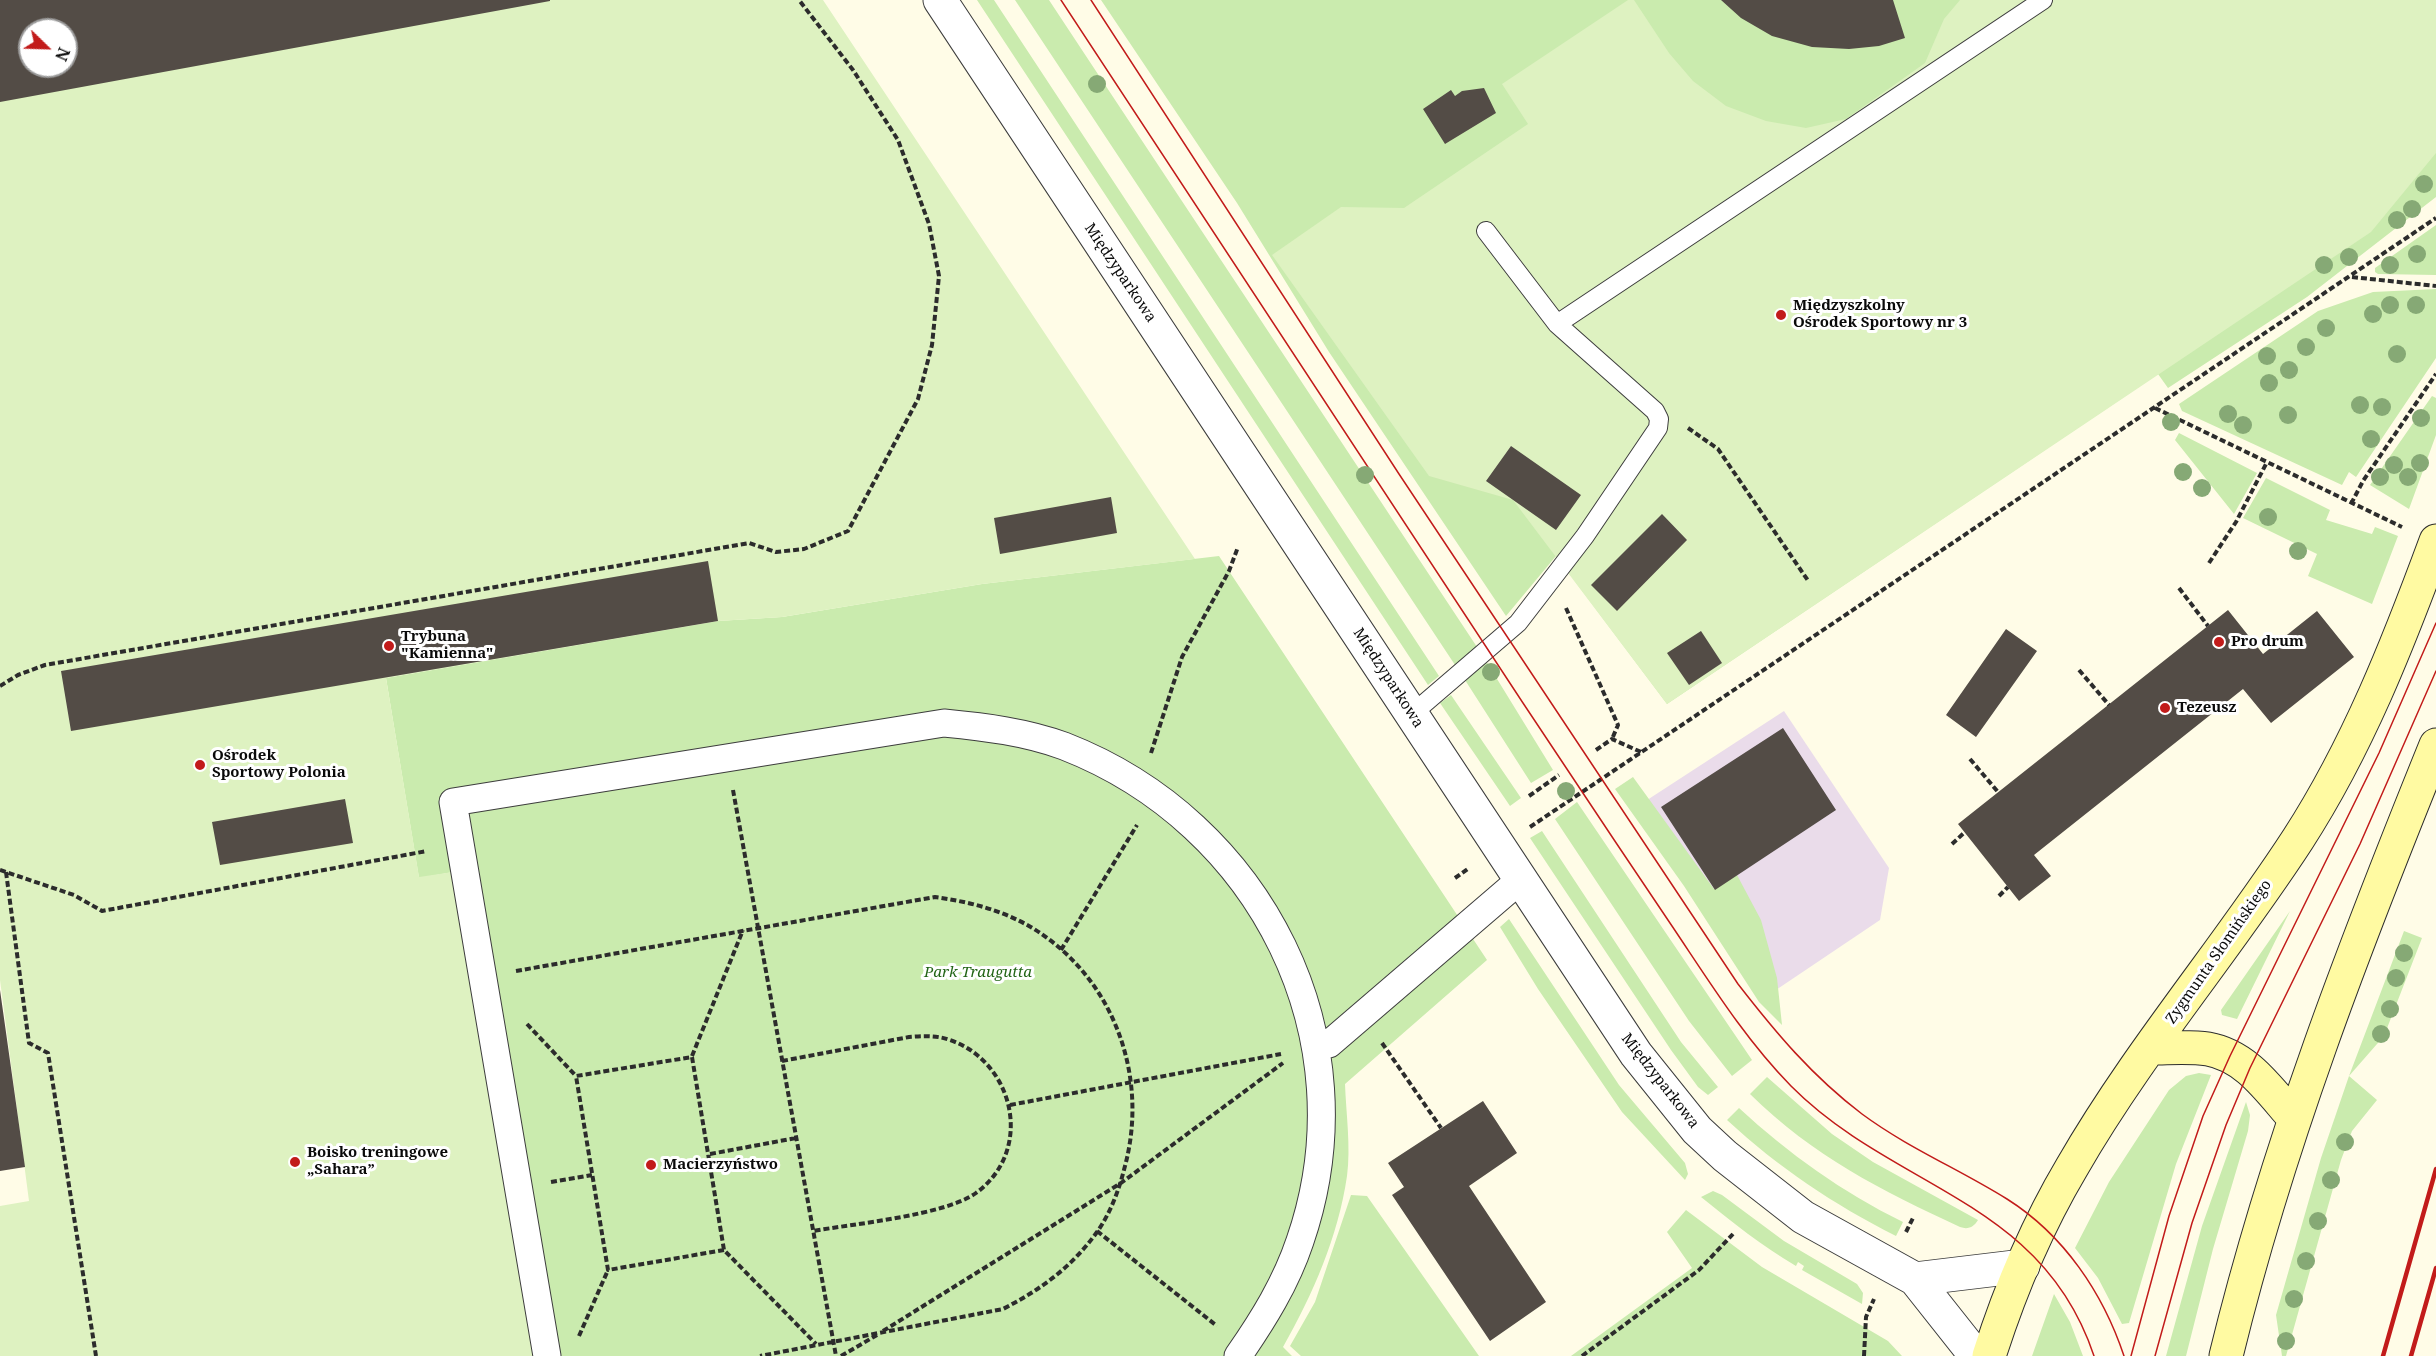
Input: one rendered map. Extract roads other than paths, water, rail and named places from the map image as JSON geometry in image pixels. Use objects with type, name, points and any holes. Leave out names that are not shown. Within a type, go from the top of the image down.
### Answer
[{"type":"main road","name":"Zygmunta Słomińskiego","points":[[1989,1356],[2023,1266],[2073,1166],[2151,1048],[2277,871],[2335,777],[2385,675],[2436,541]]},
{"type":"main road","points":[[2226,1356],[2250,1260],[2294,1118],[2357,944],[2436,745]]},
{"type":"main road","points":[[2151,1048],[2207,1049],[2230,1056],[2250,1068],[2294,1118]]},
{"type":"street","name":"Międzyparkowa","points":[[940,0],[1636,1054],[1697,1130],[1765,1190],[1803,1218],[1915,1279],[1976,1356]]},
{"type":"street","points":[[546,1356],[453,802],[944,723],[994,728],[1062,746],[1109,766],[1148,789],[1192,824],[1224,856],[1252,892],[1276,931],[1295,973],[1321,1106],[1320,1152],[1312,1197],[1300,1241],[1283,1283],[1261,1323],[1241,1352]]},
{"type":"street","points":[[1308,1048],[1329,1044],[1520,880]]},
{"type":"street","points":[[1915,1279],[2023,1266]]},
{"type":"lane","points":[[1557,324],[2043,0]]},
{"type":"lane","points":[[1412,714],[1518,623],[1553,579],[1658,428],[1659,419],[1655,411],[1557,324],[1486,231]]},
{"type":"tram line","points":[[1061,0],[1523,703],[1742,1029],[1791,1086],[1831,1121],[1874,1150],[1962,1201],[2002,1229],[2039,1262],[2070,1304],[2094,1356]]},
{"type":"tram line","points":[[1091,0],[1399,474],[1738,984],[1796,1053],[1844,1100],[1897,1137],[2007,1199],[2028,1213],[2046,1230],[2064,1248],[2093,1288],[2124,1356]]},
{"type":"tram line","points":[[2131,1356],[2169,1216],[2203,1116],[2230,1056],[2379,753],[2436,623]]},
{"type":"tram line","points":[[2155,1356],[2192,1223],[2226,1125],[2250,1068],[2360,844],[2436,671]]},
{"type":"railway","points":[[2383,1356],[2436,1169]]},
{"type":"railway","points":[[2411,1356],[2436,1268]]},
{"type":"place","name":"Międzyszkolny Ośrodek Sportowy nr 3","points":[[1781,315]]},
{"type":"place","name":"Pro drum","points":[[2219,642]]},
{"type":"place","name":"Trybuna \"Kamienna\"","points":[[389,646]]},
{"type":"place","name":"Tezeusz","points":[[2165,708]]},
{"type":"place","name":"Ośrodek Sportowy Polonia","points":[[200,765]]},
{"type":"place","name":"Boisko treningowe „Sahara”","points":[[295,1162]]},
{"type":"place","name":"Macierzyństwo","points":[[651,1165]]},
{"type":"park label","name":"Park Traugutta","points":[[978,973]]}]
